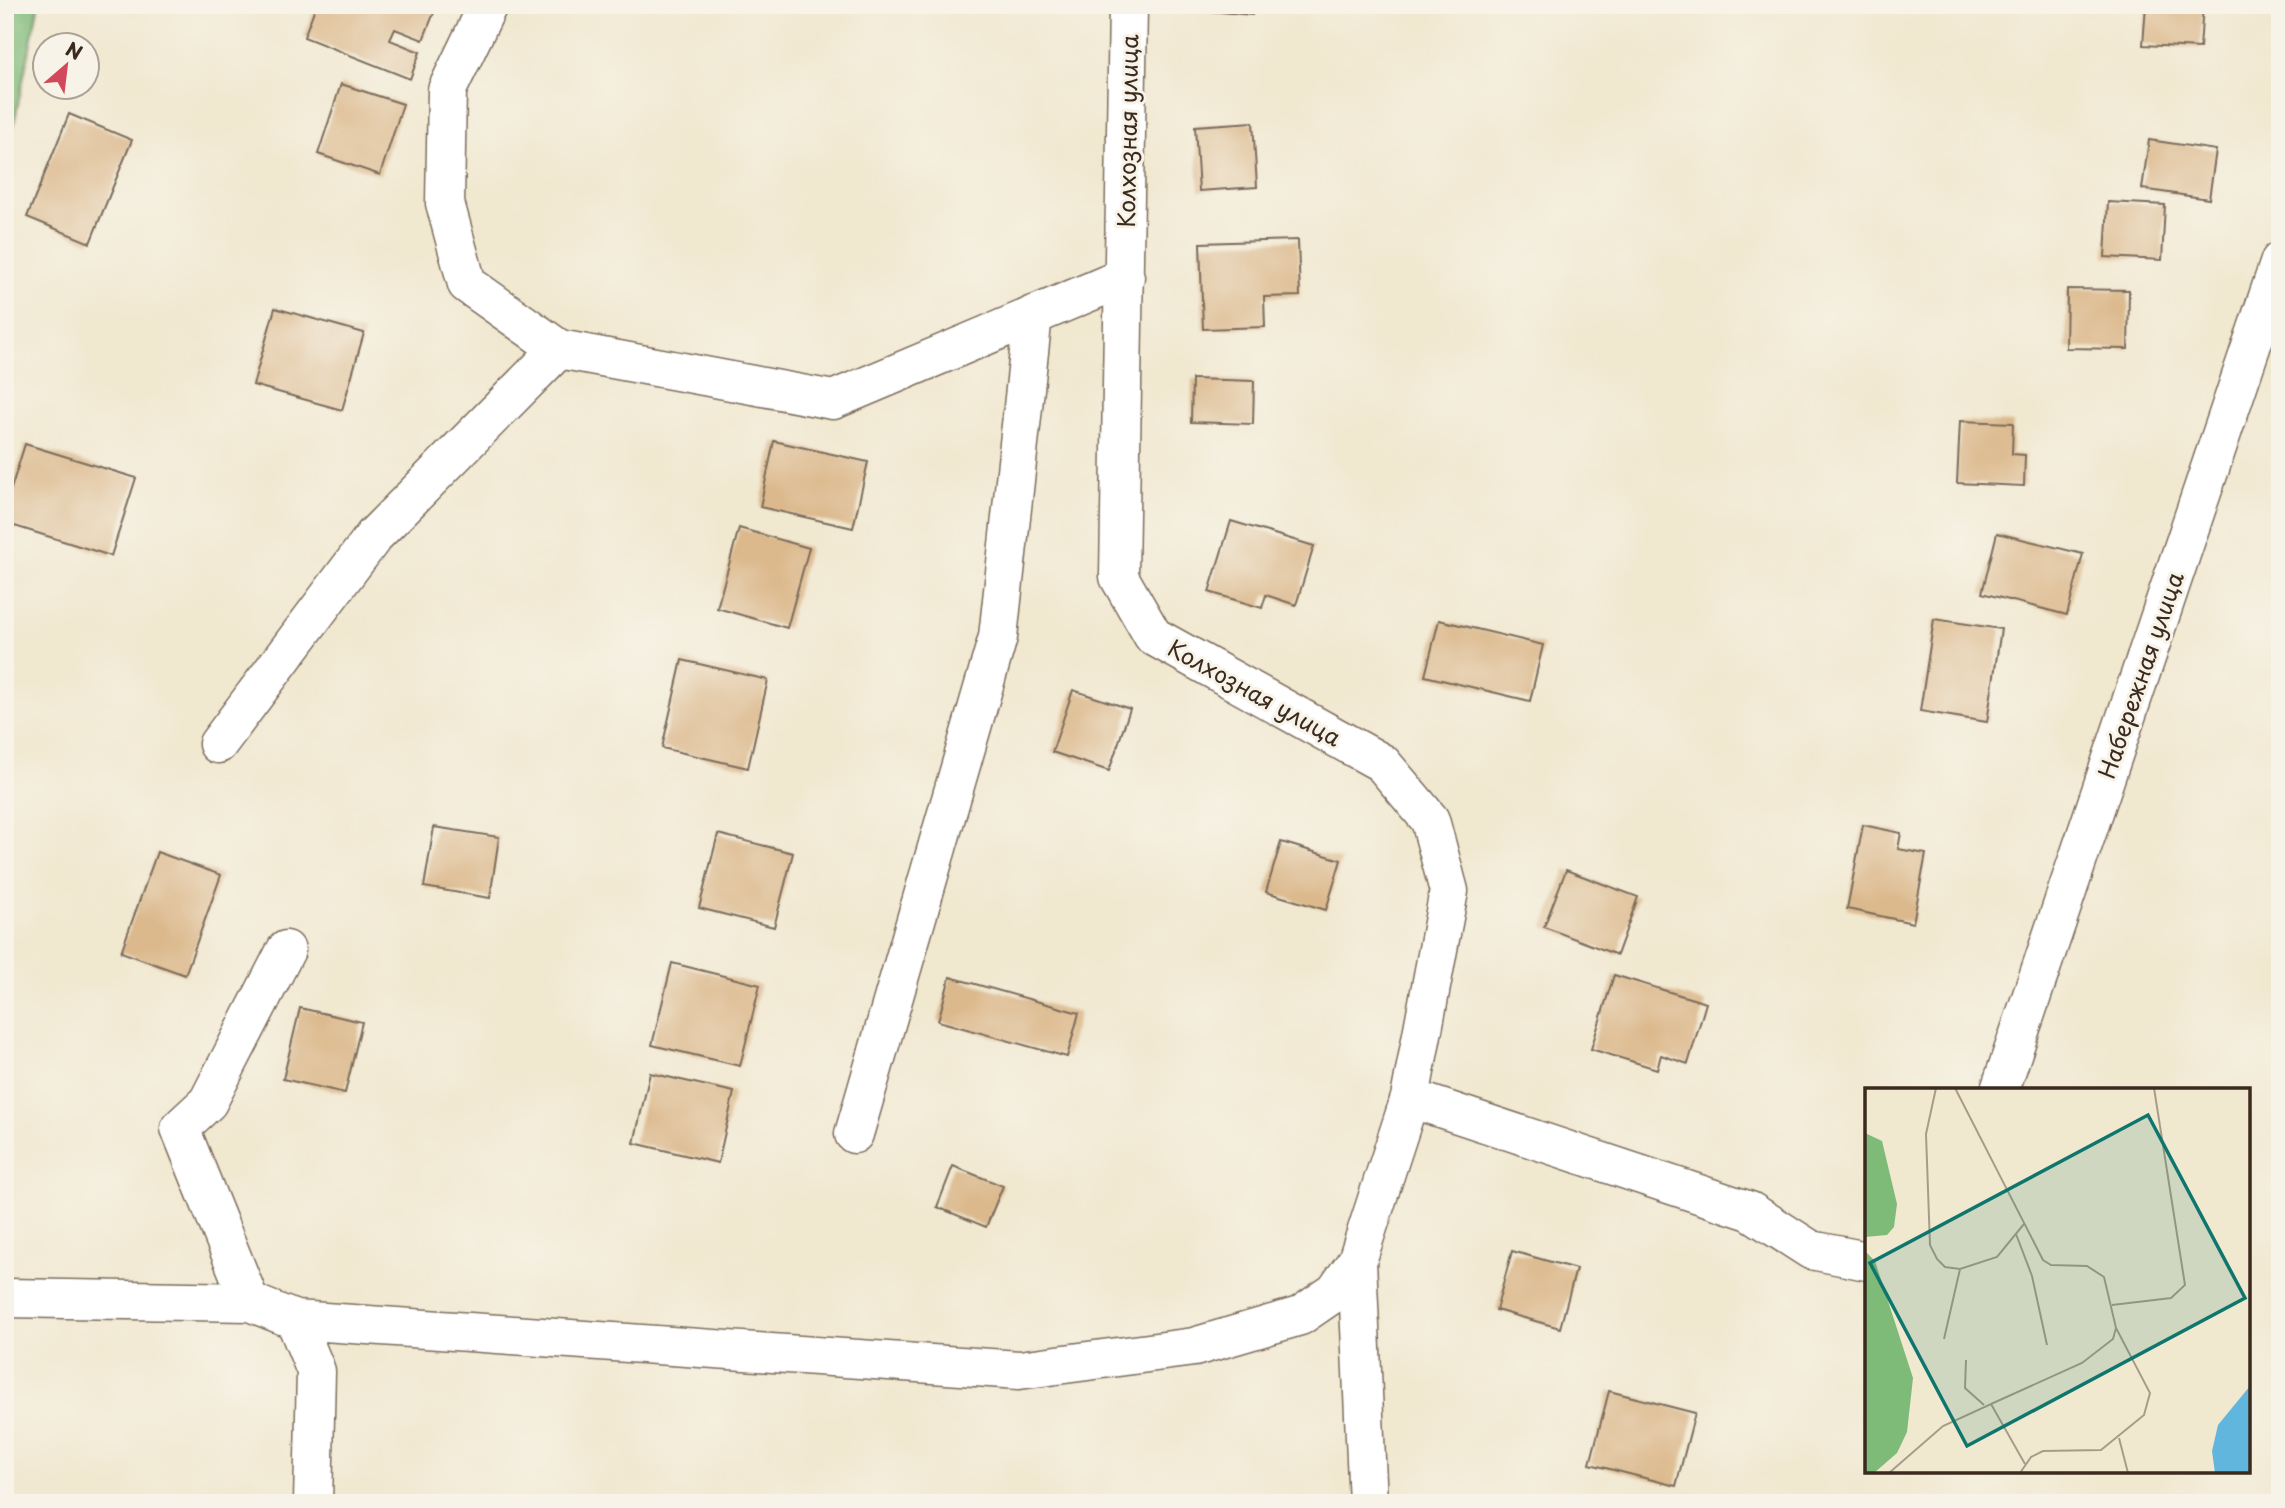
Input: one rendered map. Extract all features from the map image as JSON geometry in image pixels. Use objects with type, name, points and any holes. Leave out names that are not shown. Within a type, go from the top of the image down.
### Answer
[{"type":"street","points":[[488,5],[447,90],[445,202],[467,284],[559,349],[833,400],[1125,277]]},
{"type":"street","name":"Колхозная улица","points":[[1128,5],[1119,577],[1153,636],[1382,763],[1430,820],[1449,891],[1410,1098],[1357,1261]]},
{"type":"street","name":"Набережная улица","points":[[2001,1088],[2280,261]]},
{"type":"street","points":[[854,1134],[998,637],[1033,315]]},
{"type":"street","points":[[218,744],[374,536],[559,349]]},
{"type":"street","points":[[250,1302],[180,1128],[208,1102],[286,950]]},
{"type":"street","points":[[1410,1098],[1750,1211],[1811,1250],[1865,1261]]},
{"type":"street","points":[[5,1298],[250,1302],[295,1320],[1019,1370],[1194,1347],[1300,1315],[1335,1292],[1357,1261]]},
{"type":"street","points":[[1357,1261],[1368,1503]]},
{"type":"street","points":[[295,1320],[316,1371],[313,1503]]},
{"type":"green space","points":[[5,5],[37,5],[38,8],[5,167]]},
{"type":"building","points":[[316,5],[437,5],[423,40],[395,29],[390,40],[420,52],[410,79],[304,37]]},
{"type":"building","points":[[1188,5],[1253,5],[1252,15],[1188,9]]},
{"type":"building","points":[[2146,5],[2203,5],[2200,48],[2143,45]]},
{"type":"building","points":[[341,84],[403,104],[380,175],[318,154]]},
{"type":"building","points":[[69,114],[132,140],[90,243],[27,217]]},
{"type":"building","points":[[1253,122],[1257,187],[1199,191],[1195,126]]},
{"type":"building","points":[[2149,140],[2216,150],[2209,199],[2142,189]]},
{"type":"building","points":[[2108,202],[2165,205],[2162,260],[2105,257]]},
{"type":"building","points":[[1298,240],[1300,296],[1264,297],[1265,327],[1203,329],[1200,243]]},
{"type":"building","points":[[2067,289],[2129,290],[2128,349],[2066,348]]},
{"type":"building","points":[[275,308],[364,333],[342,410],[253,385]]},
{"type":"building","points":[[1192,379],[1254,381],[1253,424],[1191,422]]},
{"type":"building","points":[[1960,421],[2013,423],[2012,454],[2025,455],[2024,486],[1957,483]]},
{"type":"building","points":[[774,441],[868,462],[853,528],[760,507]]},
{"type":"building","points":[[25,444],[136,478],[111,556],[5,523],[5,508]]},
{"type":"building","points":[[1231,521],[1314,546],[1296,605],[1266,595],[1262,608],[1209,592]]},
{"type":"building","points":[[739,528],[809,548],[787,628],[717,608]]},
{"type":"building","points":[[1997,533],[2083,554],[2067,615],[1982,593]]},
{"type":"building","points":[[1934,619],[2001,629],[1987,722],[1920,711]]},
{"type":"building","points":[[1439,620],[1543,645],[1530,701],[1425,676]]},
{"type":"building","points":[[682,660],[768,680],[748,768],[662,748]]},
{"type":"building","points":[[1073,690],[1130,709],[1109,771],[1052,752]]},
{"type":"building","points":[[1863,825],[1901,833],[1898,849],[1926,854],[1913,923],[1847,909]]},
{"type":"building","points":[[434,827],[499,837],[490,898],[424,887]]},
{"type":"building","points":[[718,834],[793,853],[774,927],[699,908]]},
{"type":"building","points":[[1281,842],[1341,860],[1326,910],[1266,892]]},
{"type":"building","points":[[157,852],[221,875],[185,975],[121,952]]},
{"type":"building","points":[[1566,870],[1638,897],[1617,955],[1544,927]]},
{"type":"building","points":[[672,963],[760,985],[740,1066],[652,1045]]},
{"type":"building","points":[[1614,975],[1706,1003],[1688,1064],[1661,1055],[1657,1069],[1591,1049]]},
{"type":"building","points":[[950,977],[1079,1013],[1067,1057],[938,1021]]},
{"type":"building","points":[[300,1008],[362,1022],[345,1093],[283,1079]]},
{"type":"building","points":[[650,1073],[734,1092],[718,1163],[634,1143]]},
{"type":"building","points":[[953,1166],[1003,1186],[986,1227],[937,1207]]},
{"type":"building","points":[[1512,1251],[1576,1269],[1560,1328],[1496,1310]]},
{"type":"building","points":[[1609,1391],[1695,1413],[1676,1486],[1590,1464]]}]
